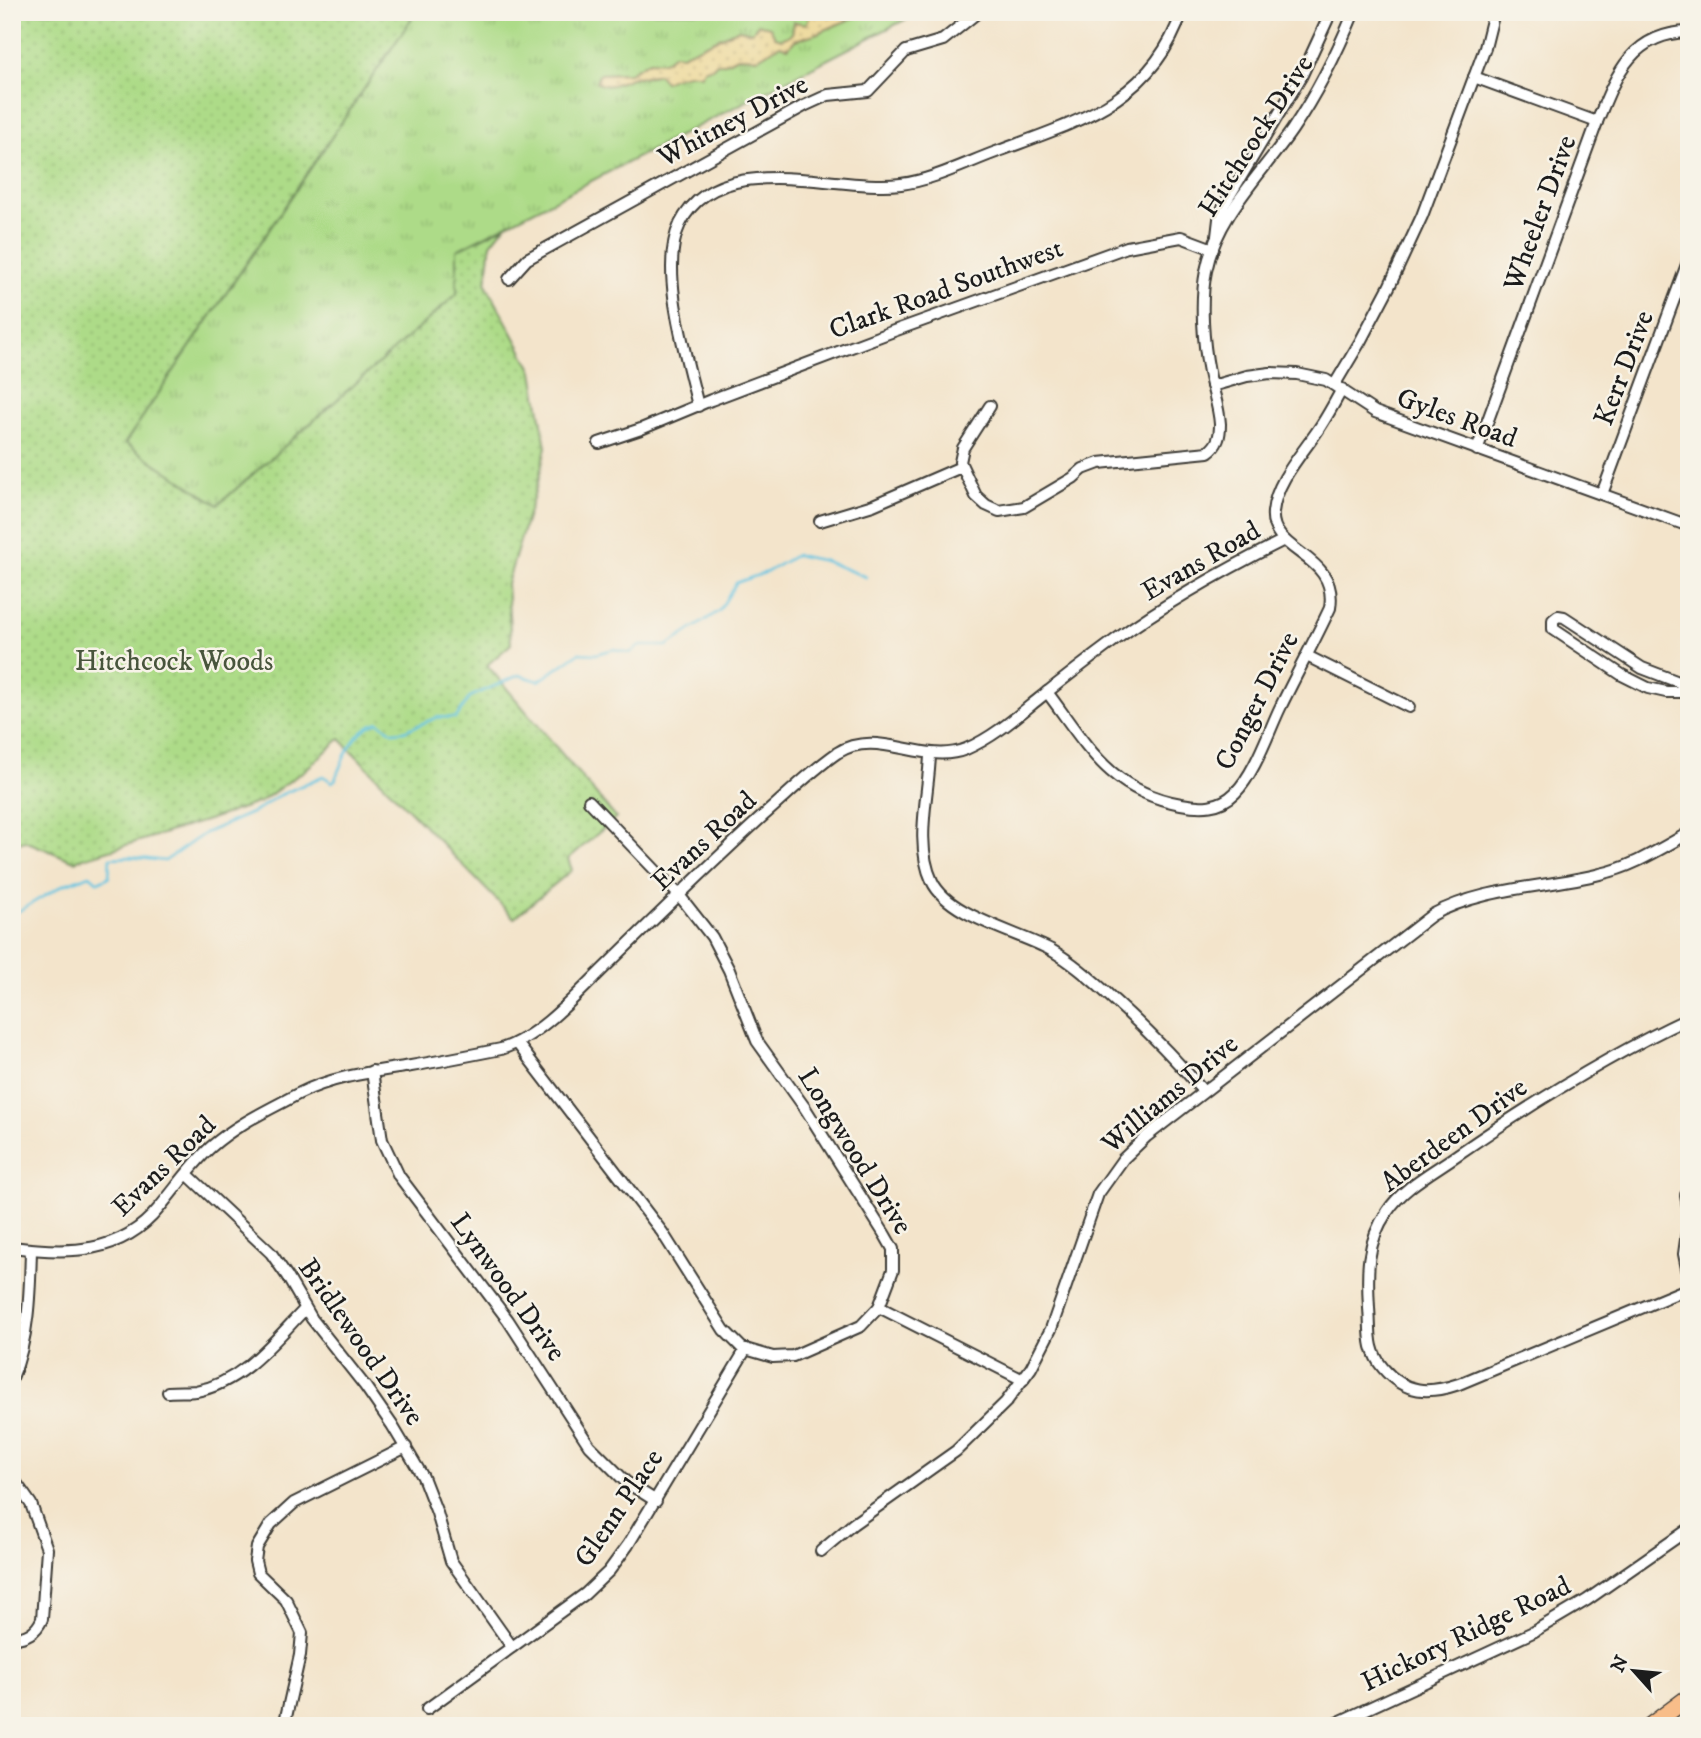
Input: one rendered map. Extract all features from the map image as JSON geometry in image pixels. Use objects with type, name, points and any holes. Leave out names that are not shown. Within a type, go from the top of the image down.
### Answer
[{"type":"main road","points":[[1650,1726],[1689,1697]]},
{"type":"street","name":"Whitney Drive","points":[[509,279],[527,259],[804,106],[828,95],[868,90],[906,51],[943,40],[978,12]]},
{"type":"street","points":[[698,406],[677,317],[673,253],[680,225],[697,202],[728,185],[766,177],[868,186],[905,184],[1076,123],[1107,106],[1147,73],[1166,49],[1182,12]]},
{"type":"street","name":"Hitchcock Drive","points":[[1215,245],[1224,205],[1301,77],[1331,12]]},
{"type":"street","name":"Hitchcock Drive","points":[[1215,245],[1246,189],[1305,110],[1336,53],[1354,12]]},
{"type":"street","name":"Evans Road","points":[[12,1247],[73,1251],[118,1240],[150,1218],[210,1148],[254,1118],[316,1086],[348,1076],[501,1049],[517,1043],[539,1029],[711,862],[840,751],[881,744],[930,754],[950,754],[976,745],[1176,598],[1205,580],[1284,540],[1274,524],[1276,500],[1295,463],[1321,426],[1406,252],[1474,78],[1494,12]]},
{"type":"street","name":"Wheeler Drive","points":[[1477,450],[1597,122],[1618,73],[1644,44],[1660,36],[1689,32]]},
{"type":"street","points":[[1474,78],[1597,122]]},
{"type":"street","name":"Clark Road Southwest","points":[[599,443],[1127,247],[1181,237],[1215,245]]},
{"type":"street","points":[[990,406],[963,448],[961,467],[971,489],[981,501],[993,509],[1009,510],[1024,506],[1073,478],[1083,469],[1099,463],[1208,452],[1217,443],[1219,431],[1218,405],[1209,371],[1203,302],[1206,272],[1215,245]]},
{"type":"street","name":"Kerr Drive","points":[[1602,494],[1689,259]]},
{"type":"street","name":"Gyles Road","points":[[1212,386],[1247,376],[1270,373],[1311,376],[1338,387],[1376,412],[1689,526]]},
{"type":"street","points":[[820,521],[873,505],[961,467]]},
{"type":"street","name":"Conger Drive","points":[[1047,692],[1096,757],[1122,783],[1161,799],[1202,808],[1228,799],[1241,786],[1330,608],[1331,594],[1324,575],[1284,540]]},
{"type":"street","points":[[1689,686],[1642,668],[1564,617],[1558,616],[1553,620],[1553,629],[1635,682],[1657,691],[1689,692]]},
{"type":"street","points":[[1307,656],[1409,707]]},
{"type":"street","points":[[930,754],[924,840],[930,875],[937,890],[956,907],[1047,948],[1075,965],[1167,1048],[1203,1091]]},
{"type":"street","name":"Longwood Drive","points":[[589,802],[679,895],[702,924],[719,950],[757,1041],[805,1108],[893,1249],[893,1270],[879,1307],[861,1326],[793,1356],[773,1356],[746,1349]]},
{"type":"street","name":"Williams Drive","points":[[821,1551],[853,1524],[956,1451],[1006,1402],[1023,1380],[1051,1329],[1073,1271],[1092,1207],[1105,1182],[1134,1147],[1402,936],[1447,906],[1479,897],[1613,871],[1643,859],[1689,833]]},
{"type":"street","name":"Aberdeen Drive","points":[[1689,1018],[1589,1069],[1401,1195],[1387,1212],[1370,1247],[1367,1271],[1369,1342],[1379,1364],[1393,1378],[1415,1389],[1434,1391],[1459,1384],[1689,1288]]},
{"type":"street","points":[[517,1043],[662,1232],[731,1339],[746,1349]]},
{"type":"street","name":"Lynwood Drive","points":[[372,1071],[383,1140],[399,1176],[508,1320],[589,1446],[626,1482],[656,1500]]},
{"type":"street","name":"Bridlewood Drive","points":[[187,1174],[271,1253],[288,1276],[305,1309],[365,1386],[406,1447],[430,1495],[453,1566],[512,1647]]},
{"type":"street","points":[[1686,1195],[1689,1216],[1684,1255],[1689,1278]]},
{"type":"street","points":[[12,1378],[22,1351],[31,1250]]},
{"type":"street","points":[[879,1307],[1023,1380]]},
{"type":"street","points":[[168,1392],[196,1391],[235,1375],[248,1366],[305,1309]]},
{"type":"street","name":"Glenn Place","points":[[427,1709],[598,1583],[619,1558],[656,1500],[746,1349]]},
{"type":"street","points":[[285,1726],[300,1656],[302,1633],[286,1600],[257,1573],[254,1561],[257,1547],[271,1524],[293,1503],[406,1447]]},
{"type":"street","points":[[12,1477],[31,1504],[47,1549],[42,1619],[30,1634],[12,1639]]},
{"type":"street","name":"Hickory Ridge Road","points":[[1330,1726],[1533,1632],[1587,1600],[1689,1529]]},
{"type":"green space","name":"Hitchcock Woods","points":[[12,12],[416,12],[125,443],[218,505],[457,294],[457,250],[505,226],[491,244],[486,284],[533,371],[546,447],[507,584],[511,644],[487,665],[616,818],[568,859],[572,870],[514,918],[340,739],[305,770],[260,802],[208,820],[74,861],[25,841],[12,845]]},
{"type":"green space","points":[[416,12],[920,12],[457,250],[457,294],[218,505],[125,443]]},
{"type":"sand","points":[[812,12],[857,12],[855,17],[795,40],[788,48],[780,45],[758,58],[738,57],[725,63],[717,63],[712,68],[705,69],[701,75],[683,75],[665,82],[658,74],[635,77],[611,85],[596,82],[600,74],[629,73],[649,61],[664,62],[674,54],[682,55],[739,29],[752,32],[758,24],[770,27],[775,37],[782,39],[792,34],[794,22],[806,24]]},
{"type":"waterway","points":[[12,915],[63,885],[90,875],[98,882],[109,877],[110,858],[131,857],[165,861],[205,833],[256,811],[276,797],[323,776],[332,782],[356,738],[362,731],[378,722],[393,732],[404,731],[438,717],[456,718],[470,697],[519,675],[539,681],[579,653],[596,654],[614,649],[630,653],[640,646],[667,646],[719,611],[736,583],[767,572],[796,555],[825,561],[866,577]]}]
